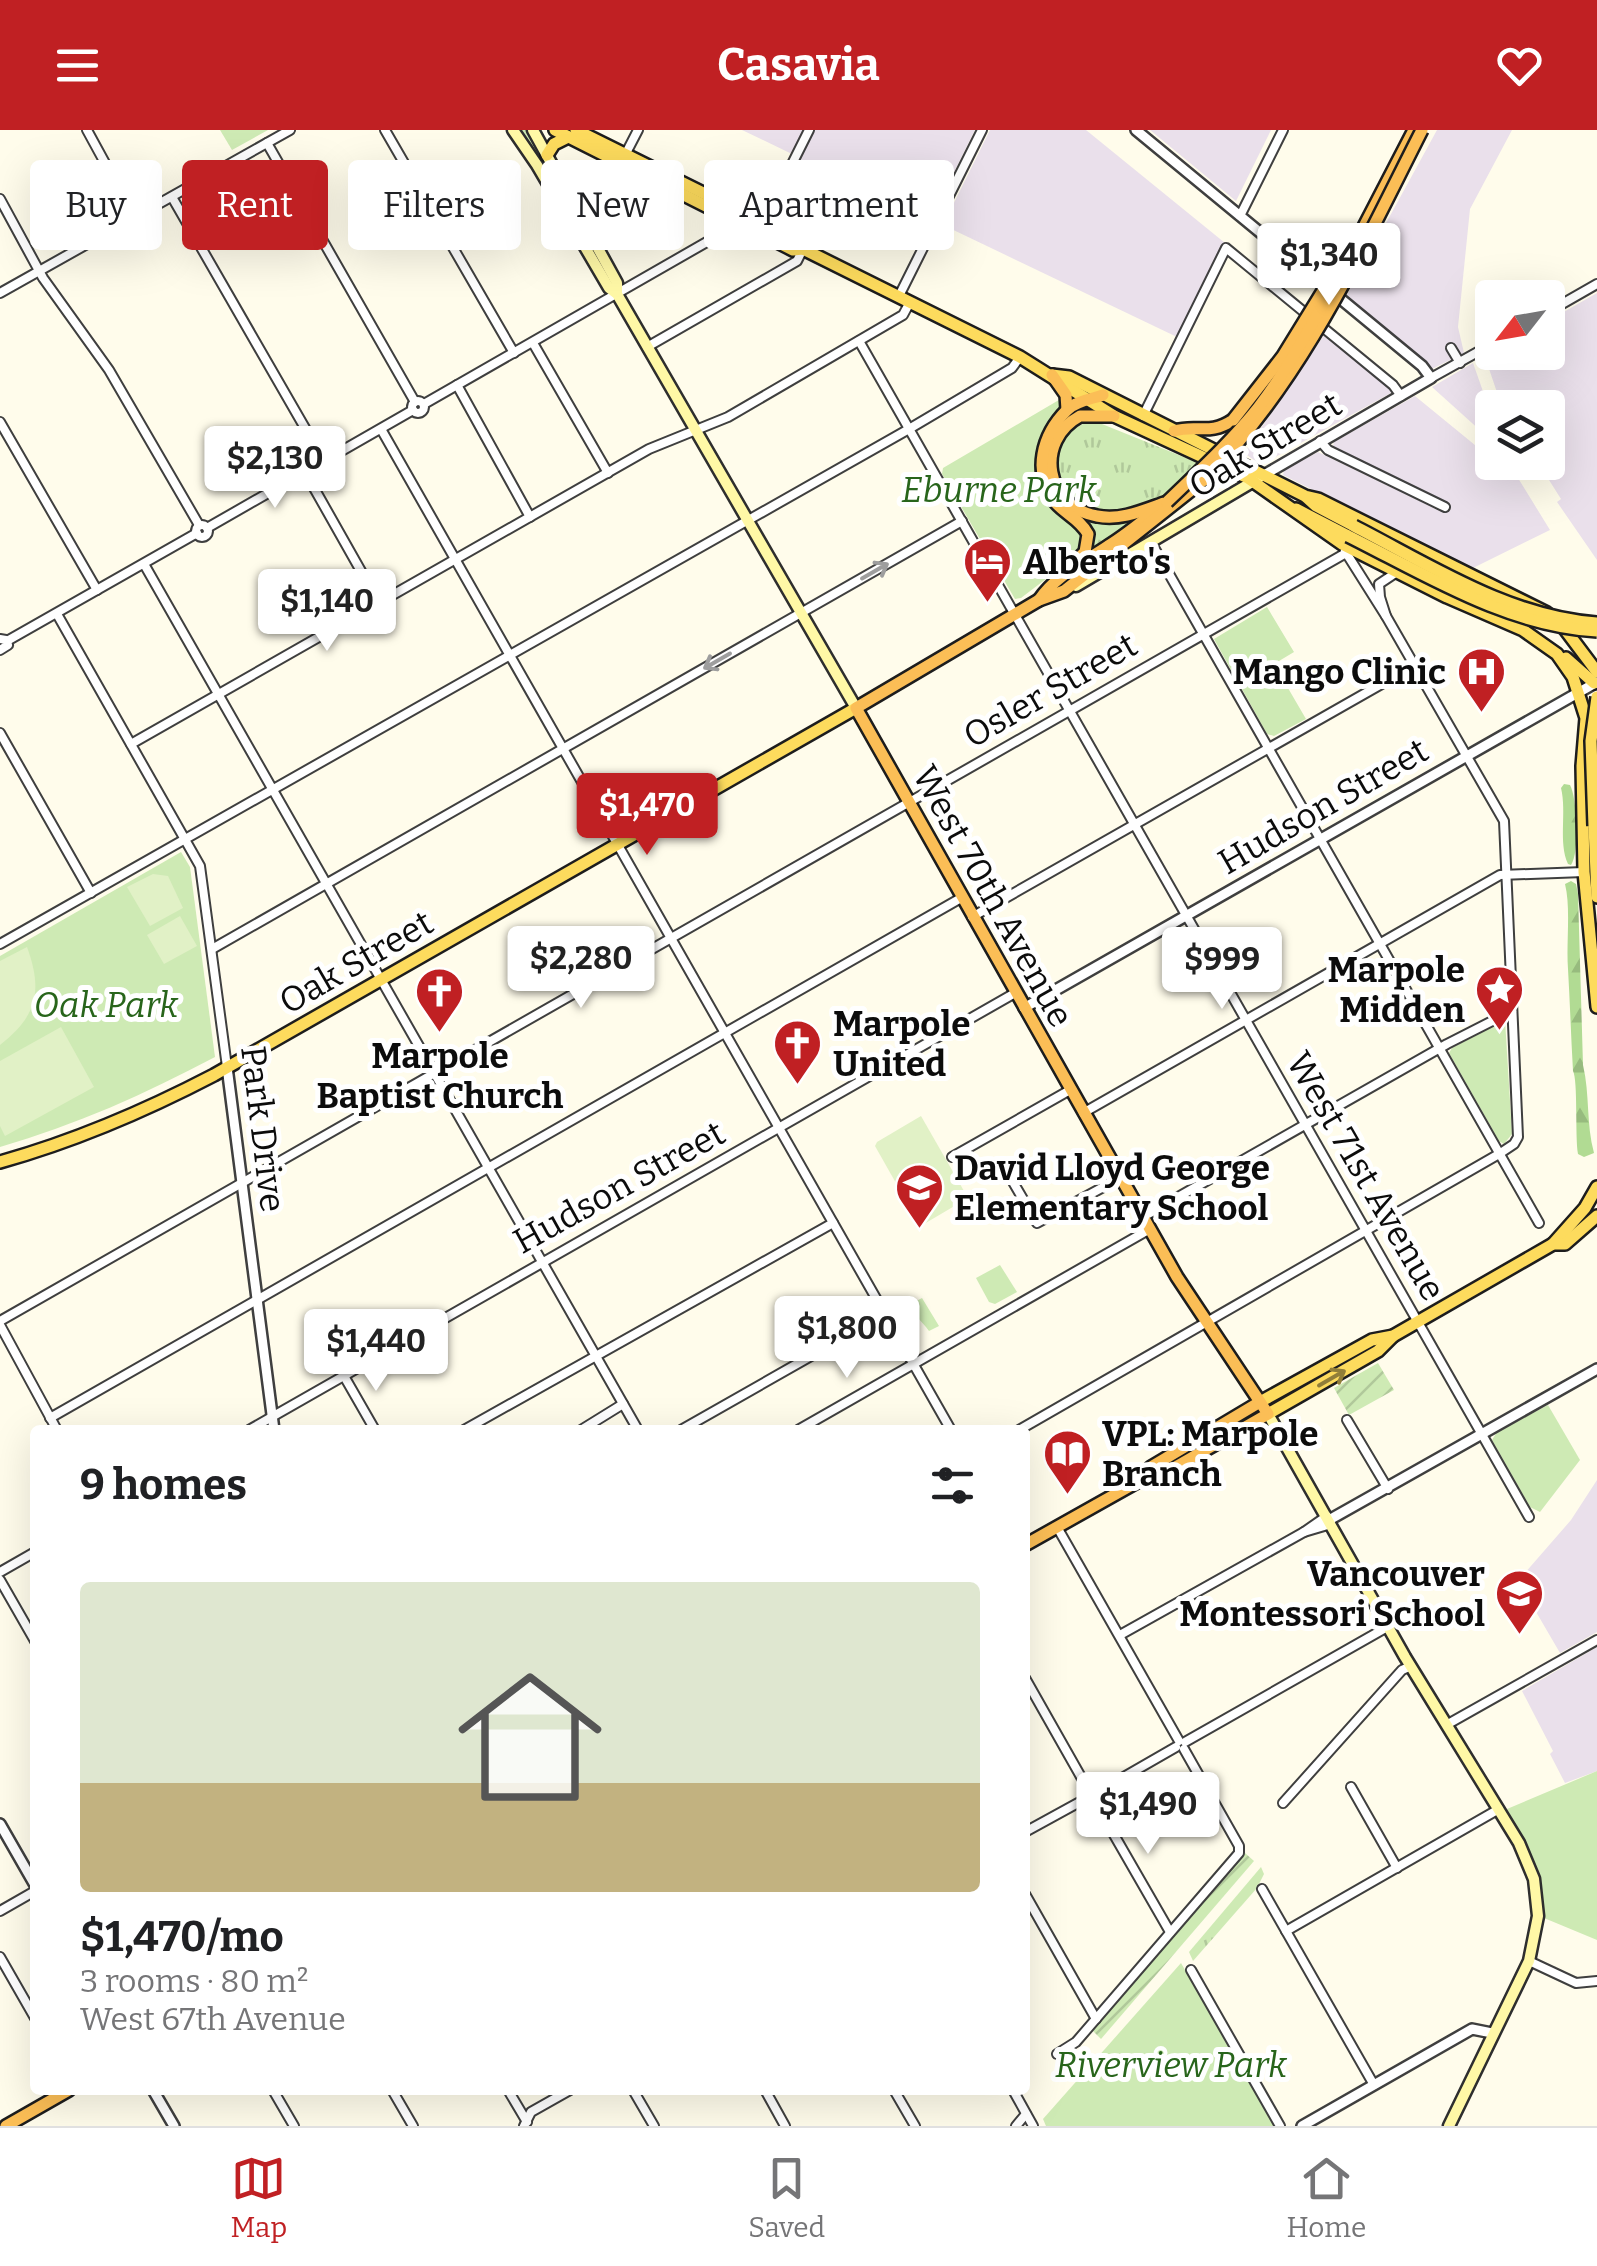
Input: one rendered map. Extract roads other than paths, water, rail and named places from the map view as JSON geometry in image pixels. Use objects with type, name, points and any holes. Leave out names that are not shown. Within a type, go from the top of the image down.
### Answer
[{"type":"highway","points":[[1164,506],[1228,443],[1302,342],[1414,130]]},
{"type":"highway","points":[[1114,416],[1080,416],[1058,436],[1050,458],[1057,489],[1074,508],[1100,517],[1120,517],[1164,506],[1234,449],[1286,384],[1341,288],[1422,130]]},
{"type":"highway","points":[[1174,431],[1211,430],[1233,420],[1263,384],[1314,304],[1342,269]]},
{"type":"highway","points":[[1052,375],[1066,395],[1067,410]]},
{"type":"highway","points":[[1061,576],[1085,552],[1089,540],[1084,526],[1053,500],[1042,473],[1047,438],[1067,410],[1103,396]]},
{"type":"highway","name":"Oak Street","points":[[1039,600],[1061,576],[1164,506]]},
{"type":"highway","name":"Oak Street","points":[[856,708],[1039,600],[1064,591],[1164,506]]},
{"type":"highway","name":"West 70th Avenue","points":[[856,708],[1146,1223],[1204,1322],[1264,1408]]},
{"type":"highway","points":[[1030,1542],[1139,1481],[1158,1477],[1264,1408]]},
{"type":"highway","points":[[6,2126],[60,2095]]},
{"type":"main road","name":"West 70th Avenue","points":[[514,130],[538,164],[592,261],[617,294],[856,708]]},
{"type":"main road","name":"West 70th Avenue","points":[[532,130],[617,283],[617,294]]},
{"type":"main road","points":[[554,130],[572,134],[622,160]]},
{"type":"main road","points":[[547,155],[554,144],[572,134]]},
{"type":"main road","points":[[803,250],[1020,357],[1114,416],[1259,478],[1318,498],[1547,612],[1566,629],[1596,683],[1592,728],[1597,896]]},
{"type":"main road","points":[[1052,375],[1069,377],[1259,478],[1296,509],[1397,572],[1523,630],[1596,683]]},
{"type":"main road","name":"Oak Street","points":[[1064,591],[1152,544],[1259,478]]},
{"type":"main road","points":[[1305,496],[1347,540],[1506,612],[1560,628],[1597,632]]},
{"type":"main road","points":[[1347,540],[1524,609],[1597,623]]},
{"type":"main road","points":[[1558,654],[1578,692],[1586,718],[1582,766],[1584,872],[1597,1008]]},
{"type":"main road","name":"Oak Street","points":[[0,1162],[128,1117],[228,1067],[856,708]]},
{"type":"main road","points":[[1264,1408],[1378,1351],[1393,1336],[1553,1244],[1596,1195]]},
{"type":"main road","points":[[1553,1244],[1565,1244],[1597,1216]]},
{"type":"main road","name":"West 70th Avenue","points":[[1264,1408],[1411,1666],[1525,1855],[1537,1896],[1536,1936],[1529,1960],[1449,2126]]},
{"type":"street","points":[[87,130],[103,160]]},
{"type":"street","points":[[162,202],[290,130]]},
{"type":"street","points":[[385,130],[514,354]]},
{"type":"street","points":[[622,160],[638,130]]},
{"type":"street","points":[[795,160],[810,130]]},
{"type":"street","points":[[131,744],[649,449],[728,416],[903,316],[904,299],[982,130]]},
{"type":"street","points":[[1136,130],[1424,368],[1431,378]]},
{"type":"street","points":[[1240,216],[1283,130]]},
{"type":"street","points":[[267,143],[417,406]]},
{"type":"street","points":[[172,196],[324,461]]},
{"type":"street","points":[[0,199],[40,271],[109,370],[201,529]]},
{"type":"street","points":[[0,650],[7,648],[4,640],[57,614],[704,245]]},
{"type":"street","points":[[1143,416],[1226,248],[1393,384],[1400,396]]},
{"type":"street","points":[[0,294],[78,250]]},
{"type":"street","points":[[647,347],[796,261],[803,250]]},
{"type":"street","points":[[1565,302],[1597,284]]},
{"type":"street","name":"West 71st Avenue","points":[[859,341],[1529,1517]]},
{"type":"street","points":[[533,343],[608,472]]},
{"type":"street","points":[[1451,348],[1460,363]]},
{"type":"street","name":"Oak Street","points":[[1259,478],[1475,354]]},
{"type":"street","points":[[0,944],[909,428],[1012,368],[1020,357]]},
{"type":"street","points":[[456,385],[530,517]]},
{"type":"street","points":[[0,422],[97,590]]},
{"type":"street","points":[[381,429],[948,1425]]},
{"type":"street","points":[[1320,442],[1328,450],[1445,507]]},
{"type":"street","points":[[305,472],[379,603]]},
{"type":"street","points":[[212,949],[962,522]]},
{"type":"street","points":[[1028,1425],[1499,1154],[1514,1144],[1519,1132],[1504,821],[1386,616],[1347,540]]},
{"type":"street","name":"Osler Street","points":[[0,1323],[1203,635],[1347,540]]},
{"type":"street","points":[[1152,544],[1539,1223]]},
{"type":"street","points":[[144,564],[635,1425]]},
{"type":"street","points":[[1386,616],[1380,584],[1397,572]]},
{"type":"street","name":"Park Drive","points":[[57,614],[186,839],[203,877],[273,1425]]},
{"type":"street","points":[[972,916],[1415,665]]},
{"type":"street","name":"Hudson Street","points":[[1024,1008],[1596,683]]},
{"type":"street","points":[[0,733],[92,893]]},
{"type":"street","points":[[1582,766],[1597,765]]},
{"type":"street","points":[[1083,1113],[1500,875],[1584,872]]},
{"type":"street","points":[[50,1418],[961,898]]},
{"type":"street","name":"Hudson Street","points":[[257,1425],[1015,993]]},
{"type":"street","points":[[807,1425],[1306,1125],[1512,1011]]},
{"type":"street","points":[[952,1157],[1070,1090]]},
{"type":"street","points":[[1013,1182],[1037,1224],[1120,1178]]},
{"type":"street","points":[[473,1425],[833,1223]]},
{"type":"street","points":[[690,1425],[885,1314]]},
{"type":"street","points":[[0,1323],[54,1425]]},
{"type":"street","points":[[1120,1635],[1388,1489],[1597,1369]]},
{"type":"street","points":[[344,1376],[372,1425]]},
{"type":"street","points":[[589,1425],[623,1404]]},
{"type":"street","points":[[1347,1420],[1388,1489]]},
{"type":"street","points":[[1057,2054],[1076,2042],[1237,1856],[1240,1846],[1058,1527]]},
{"type":"street","points":[[30,1555],[0,1576],[30,1633]]},
{"type":"street","points":[[1030,1829],[1388,1626]]},
{"type":"street","points":[[1448,1724],[1597,1640]]},
{"type":"street","points":[[1283,1804],[1402,1670],[1411,1666]]},
{"type":"street","points":[[1030,1687],[1170,1932]]},
{"type":"street","points":[[1351,1787],[1396,1868]]},
{"type":"street","points":[[1286,1931],[1499,1809]]},
{"type":"street","points":[[0,1824],[30,1879]]},
{"type":"street","points":[[1262,1889],[1374,2086]]},
{"type":"street","points":[[0,1911],[30,1891]]},
{"type":"street","points":[[1030,1903],[1096,2019]]},
{"type":"street","points":[[0,1957],[30,2009]]},
{"type":"street","points":[[1529,1960],[1576,1983],[1597,1980]]},
{"type":"street","points":[[1191,1970],[1280,2126]]},
{"type":"street","points":[[1302,2126],[1472,2029],[1492,2033]]},
{"type":"street","points":[[156,2095],[174,2126]]},
{"type":"street","points":[[276,2095],[294,2126]]},
{"type":"street","points":[[395,2095],[413,2126]]},
{"type":"street","points":[[511,2095],[527,2124]]},
{"type":"street","points":[[527,2124],[531,2112],[561,2095]]},
{"type":"street","points":[[636,2095],[654,2126]]},
{"type":"street","points":[[768,2095],[786,2126]]},
{"type":"street","points":[[897,2095],[915,2126]]},
{"type":"street","points":[[1016,2095],[1034,2126]]},
{"type":"street","points":[[1016,2126],[1026,2114]]},
{"type":"place","name":"Alberto's","points":[[988,604]]},
{"type":"place","name":"Mango Clinic","points":[[1481,714]]},
{"type":"place","name":"Marpole Midden","points":[[1500,1032]]},
{"type":"place","name":"Marpole Baptist Church","points":[[440,1034]]},
{"type":"place","name":"Marpole United","points":[[798,1086]]},
{"type":"place","name":"David Lloyd George Elementary School","points":[[919,1230]]},
{"type":"place","name":"VPL: Marpole Branch","points":[[1067,1496]]},
{"type":"place","name":"Vancouver Montessori School","points":[[1520,1636]]},
{"type":"park label","name":"Eburne Park","points":[[999,490]]},
{"type":"park label","name":"Oak Park","points":[[106,1005]]},
{"type":"park label","name":"Riverview Park","points":[[1171,2065]]}]
